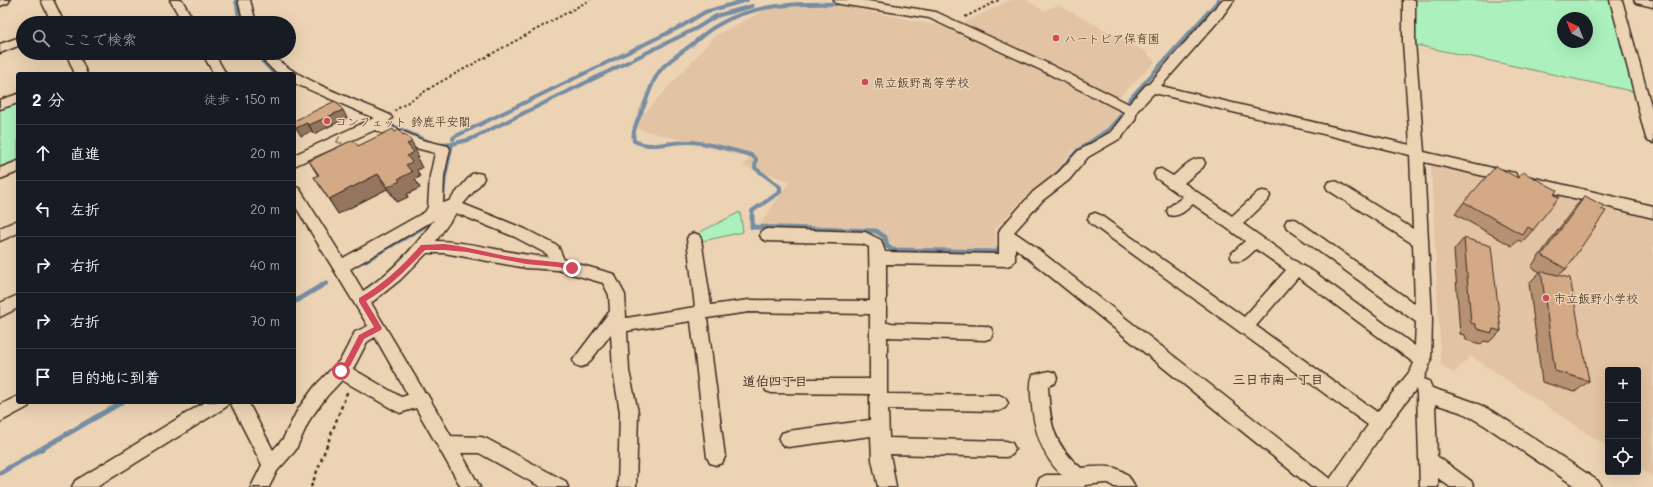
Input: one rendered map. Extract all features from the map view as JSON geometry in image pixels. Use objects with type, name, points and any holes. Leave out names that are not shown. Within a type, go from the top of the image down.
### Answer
[{"type":"street","points":[[0,2],[4,0]]},
{"type":"street","points":[[47,0],[55,16]]},
{"type":"street","points":[[176,0],[186,16]]},
{"type":"street","points":[[244,0],[248,16]]},
{"type":"street","points":[[840,0],[932,15],[1045,67],[1131,110]]},
{"type":"street","points":[[1154,89],[1155,85],[1217,15],[1228,0]]},
{"type":"street","points":[[1409,0],[1409,42],[1417,154],[1424,320],[1420,368],[1426,394],[1429,487]]},
{"type":"street","points":[[1616,0],[1653,138]]},
{"type":"street","points":[[1640,0],[1653,3]]},
{"type":"street","points":[[0,49],[16,43]]},
{"type":"street","points":[[74,60],[79,72]]},
{"type":"street","points":[[212,60],[219,72]]},
{"type":"street","points":[[270,60],[277,67],[286,72]]},
{"type":"street","points":[[296,78],[380,121],[421,145],[443,149],[436,176],[435,208],[430,216],[341,267]]},
{"type":"street","points":[[878,258],[1007,260],[1006,232],[1038,196],[1064,176],[1083,154],[1116,135],[1130,116],[1131,110],[1151,88],[1653,212]]},
{"type":"street","points":[[0,105],[16,99]]},
{"type":"street","points":[[296,160],[380,121]]},
{"type":"street","points":[[1174,183],[1198,163]]},
{"type":"street","points":[[0,174],[16,167]]},
{"type":"street","points":[[1161,174],[1296,269],[1309,276],[1420,368]]},
{"type":"street","points":[[362,300],[382,288],[424,247],[452,206],[477,178]]},
{"type":"street","points":[[1333,186],[1420,241]]},
{"type":"street","points":[[296,195],[362,300],[471,487]]},
{"type":"street","points":[[1233,224],[1263,196]]},
{"type":"street","points":[[1174,211],[1193,197]]},
{"type":"street","points":[[435,208],[452,206],[520,233],[553,250],[558,264]]},
{"type":"street","points":[[1095,219],[1379,423]]},
{"type":"street","points":[[1292,224],[1424,320]]},
{"type":"street","points":[[0,235],[16,227]]},
{"type":"street","points":[[767,235],[865,238],[876,244],[878,258],[879,427],[882,460],[887,487]]},
{"type":"street","points":[[1007,235],[1025,247],[1325,487]]},
{"type":"street","points":[[694,239],[716,457]]},
{"type":"street","points":[[1238,256],[1256,240]]},
{"type":"street","points":[[424,247],[444,247],[526,262],[558,264],[609,278],[617,295],[621,371],[629,412],[627,487]]},
{"type":"street","points":[[1246,326],[1296,269]]},
{"type":"street","points":[[0,310],[16,302]]},
{"type":"street","points":[[581,360],[619,320],[749,306],[878,308]]},
{"type":"street","points":[[347,374],[347,364],[361,337],[378,328]]},
{"type":"street","points":[[878,330],[985,333]]},
{"type":"street","points":[[1335,487],[1379,423],[1420,368]]},
{"type":"street","points":[[347,374],[400,405],[421,400]]},
{"type":"street","points":[[260,487],[271,465],[289,445],[304,414],[320,391],[347,374]]},
{"type":"street","points":[[1049,378],[1039,380],[1040,399],[1046,433],[1058,458],[1078,477],[1109,474],[1118,478],[1126,487]]},
{"type":"street","points":[[772,386],[999,403]]},
{"type":"street","points":[[1426,394],[1468,407],[1490,419],[1592,487]]},
{"type":"street","points":[[0,414],[18,404]]},
{"type":"street","points":[[81,487],[217,404]]},
{"type":"street","points":[[240,404],[271,465]]},
{"type":"street","points":[[788,439],[879,427]]},
{"type":"street","points":[[445,444],[481,445],[559,487]]},
{"type":"street","points":[[881,446],[1006,448]]},
{"type":"street","points":[[1429,461],[1464,487]]},
{"type":"street","points":[[1046,484],[1077,483],[1078,477]]},
{"type":"path","points":[[380,121],[435,85],[590,0]]},
{"type":"path","points":[[952,24],[999,0]]},
{"type":"path","points":[[311,487],[347,374]]},
{"type":"shaded area","name":"ハートピア保育園","points":[[1011,0],[1026,0],[1044,11],[1058,5],[1146,52],[1155,62],[1119,97],[1115,97],[963,23]]},
{"type":"shaded area","points":[[780,3],[838,5],[954,29],[1110,104],[1120,111],[1106,129],[1073,150],[1053,175],[1029,193],[995,229],[996,249],[895,249],[883,233],[759,226],[790,181],[743,166],[749,158],[632,127],[716,35]]},
{"type":"shaded area","name":"市立飯野小学校","points":[[1438,165],[1653,217],[1653,477],[1641,469],[1641,367],[1605,367],[1605,445],[1471,356],[1453,373],[1441,365],[1431,167]]},
{"type":"green space","points":[[1414,0],[1614,0],[1636,92],[1416,45]]},
{"type":"green space","points":[[16,102],[16,163],[0,170],[0,109]]},
{"type":"green space","points":[[740,212],[743,232],[703,241],[700,232]]},
{"type":"building","points":[[335,101],[343,110],[309,125],[307,123],[296,128],[296,120]]},
{"type":"building","points":[[393,129],[395,132],[399,130],[403,135],[405,134],[412,142],[407,144],[414,152],[407,156],[412,162],[406,165],[412,172],[398,179],[400,181],[388,187],[378,174],[329,199],[314,177],[319,175],[309,161],[353,140],[358,146]]},
{"type":"building","points":[[1496,166],[1518,178],[1523,172],[1557,190],[1554,195],[1559,197],[1533,230],[1528,227],[1523,235],[1464,202]]},
{"type":"building","points":[[1585,196],[1604,206],[1601,209],[1606,211],[1566,269],[1542,255]]},
{"type":"building","points":[[1464,238],[1491,246],[1501,331],[1493,329],[1492,333],[1477,329],[1475,324],[1471,323]]},
{"type":"building","points":[[1541,271],[1570,278],[1589,381],[1555,371]]},
{"type":"waterway","points":[[236,0],[239,16]]},
{"type":"waterway","points":[[453,139],[454,137],[682,26],[705,12],[747,0]]},
{"type":"waterway","points":[[1129,100],[1219,0]]},
{"type":"waterway","points":[[837,4],[776,6],[745,13],[731,18],[714,27],[670,60],[658,74],[637,122],[633,137],[634,141],[648,145],[690,142],[720,147],[751,155],[756,159],[755,168],[780,187],[780,192],[752,211],[752,227],[876,231],[885,237],[887,246],[892,250],[999,252],[999,248]]},
{"type":"waterway","points":[[452,144],[471,139],[697,28],[716,16],[752,6]]},
{"type":"waterway","points":[[262,60],[273,72]]},
{"type":"waterway","points":[[327,97],[432,143]]},
{"type":"waterway","points":[[1055,176],[1077,151],[1108,130],[1122,114]]},
{"type":"waterway","points":[[439,145],[452,144]]},
{"type":"waterway","points":[[443,198],[445,177],[452,144]]},
{"type":"waterway","points":[[364,261],[435,220],[438,216]]},
{"type":"waterway","points":[[296,301],[326,283]]},
{"type":"waterway","points":[[0,473],[119,404]]},
{"type":"place","name":"ハートピア保育園","points":[[1056,38]]},
{"type":"place","name":"県立飯野高等学校","points":[[865,82]]},
{"type":"place","name":"コンフェット 鈴鹿平安閣","points":[[327,121]]},
{"type":"place","name":"市立飯野小学校","points":[[1546,298]]},
{"type":"district","name":"三日市南一丁目","points":[[1278,378]]},
{"type":"district","name":"道伯四丁目","points":[[775,380]]},
{"type":"route","points":[[341,371],[347,364],[361,337],[378,328],[362,300],[382,288],[424,247],[444,247],[467,250],[526,262],[558,264],[572,268]]}]
